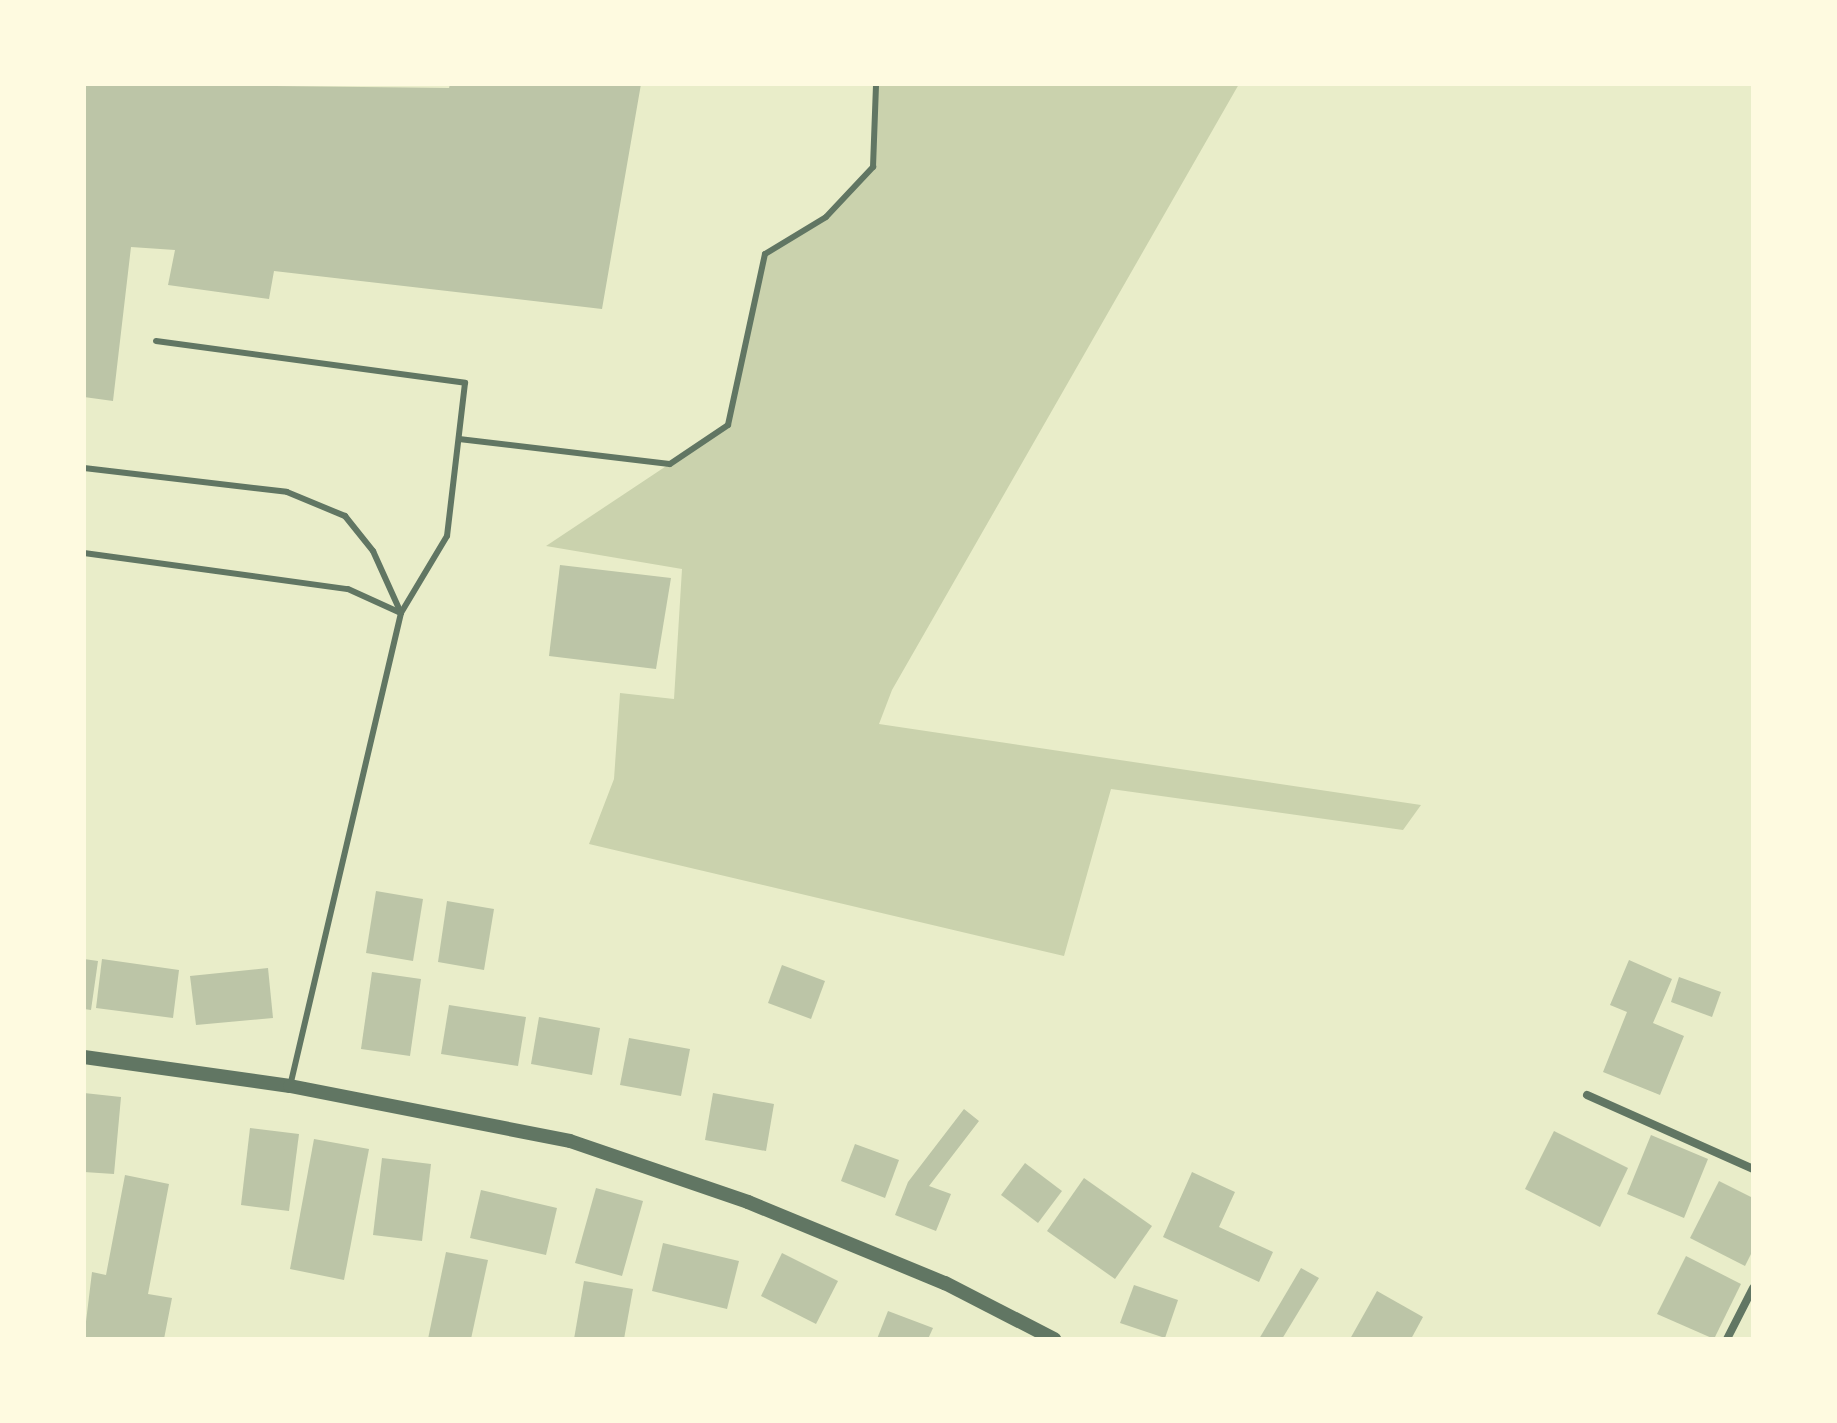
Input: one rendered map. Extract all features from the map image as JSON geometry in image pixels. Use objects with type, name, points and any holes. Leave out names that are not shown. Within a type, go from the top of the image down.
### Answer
[{"type":"street","points":[[84,1057],[290,1086],[570,1141],[748,1202],[945,1283],[1054,1339]]},
{"type":"street","points":[[1587,1095],[1753,1169]]},
{"type":"street","points":[[1727,1339],[1753,1288]]},
{"type":"lane","points":[[459,439],[670,464],[728,425],[765,254],[826,217],[873,167],[876,84]]},
{"type":"lane","points":[[156,341],[465,383],[447,536],[401,613],[290,1086]]},
{"type":"lane","points":[[84,468],[287,492],[345,516],[373,551],[401,613]]},
{"type":"lane","points":[[84,553],[348,589],[401,613]]},
{"type":"green space","points":[[876,84],[1239,84],[892,690],[879,724],[1421,805],[1403,830],[1111,789],[1064,956],[589,844],[614,779],[620,693],[674,699],[682,569],[546,546],[728,425],[765,254],[826,217],[873,167]]},
{"type":"building","points":[[84,84],[449,88],[450,84],[641,84],[602,309],[274,271],[269,299],[168,285],[175,250],[131,247],[113,401],[84,397]]},
{"type":"building","points":[[560,565],[671,578],[656,669],[549,656]]},
{"type":"building","points":[[376,891],[423,899],[413,961],[366,953]]},
{"type":"building","points":[[447,901],[494,909],[484,970],[438,962]]},
{"type":"building","points":[[84,959],[98,961],[91,1010],[84,1009]]},
{"type":"building","points":[[102,959],[179,970],[173,1018],[96,1008]]},
{"type":"building","points":[[1629,960],[1672,979],[1653,1023],[1684,1036],[1660,1095],[1603,1072],[1627,1012],[1610,1005]]},
{"type":"building","points":[[782,965],[825,981],[811,1019],[768,1003]]},
{"type":"building","points":[[268,968],[273,1018],[196,1025],[190,976]]},
{"type":"building","points":[[372,972],[421,979],[410,1056],[361,1049]]},
{"type":"building","points":[[1679,977],[1721,992],[1712,1017],[1671,1002]]},
{"type":"building","points":[[449,1005],[526,1017],[518,1066],[441,1054]]},
{"type":"building","points":[[539,1017],[600,1028],[592,1075],[531,1064]]},
{"type":"building","points":[[629,1038],[690,1049],[681,1096],[620,1085]]},
{"type":"building","points":[[84,1093],[121,1097],[114,1174],[84,1172]]},
{"type":"building","points":[[713,1093],[774,1104],[766,1151],[705,1140]]},
{"type":"building","points":[[964,1109],[979,1121],[929,1186],[951,1194],[936,1231],[895,1215],[908,1182]]},
{"type":"building","points":[[250,1128],[299,1134],[289,1211],[241,1205]]},
{"type":"building","points":[[1554,1131],[1628,1168],[1600,1227],[1525,1189]]},
{"type":"building","points":[[1651,1135],[1708,1159],[1684,1218],[1627,1194]]},
{"type":"building","points":[[314,1139],[369,1149],[344,1280],[290,1269]]},
{"type":"building","points":[[855,1144],[899,1160],[885,1198],[841,1181]]},
{"type":"building","points":[[382,1158],[431,1164],[422,1241],[373,1235]]},
{"type":"building","points":[[1025,1163],[1062,1191],[1038,1223],[1001,1195]]},
{"type":"building","points":[[1192,1172],[1235,1192],[1219,1227],[1273,1252],[1259,1282],[1163,1237]]},
{"type":"building","points":[[125,1175],[169,1184],[148,1294],[172,1298],[164,1339],[84,1338],[92,1272],[106,1275]]},
{"type":"building","points":[[1084,1178],[1152,1226],[1115,1279],[1047,1231]]},
{"type":"building","points":[[1719,1181],[1753,1198],[1753,1250],[1745,1266],[1690,1238]]},
{"type":"building","points":[[596,1188],[643,1201],[622,1276],[575,1263]]},
{"type":"building","points":[[481,1190],[557,1208],[546,1255],[470,1238]]},
{"type":"building","points":[[663,1243],[739,1261],[727,1309],[652,1291]]},
{"type":"building","points":[[446,1252],[488,1260],[471,1339],[428,1339]]},
{"type":"building","points":[[782,1253],[838,1281],[816,1324],[761,1296]]},
{"type":"building","points":[[1686,1256],[1741,1284],[1714,1339],[1657,1314]]},
{"type":"building","points":[[1301,1268],[1319,1278],[1282,1339],[1259,1339]]},
{"type":"building","points":[[584,1281],[633,1289],[624,1339],[574,1339]]},
{"type":"building","points":[[1134,1285],[1178,1300],[1165,1338],[1120,1323]]},
{"type":"building","points":[[1377,1291],[1423,1317],[1411,1339],[1350,1339]]},
{"type":"building","points":[[888,1311],[933,1328],[928,1339],[877,1339]]}]
